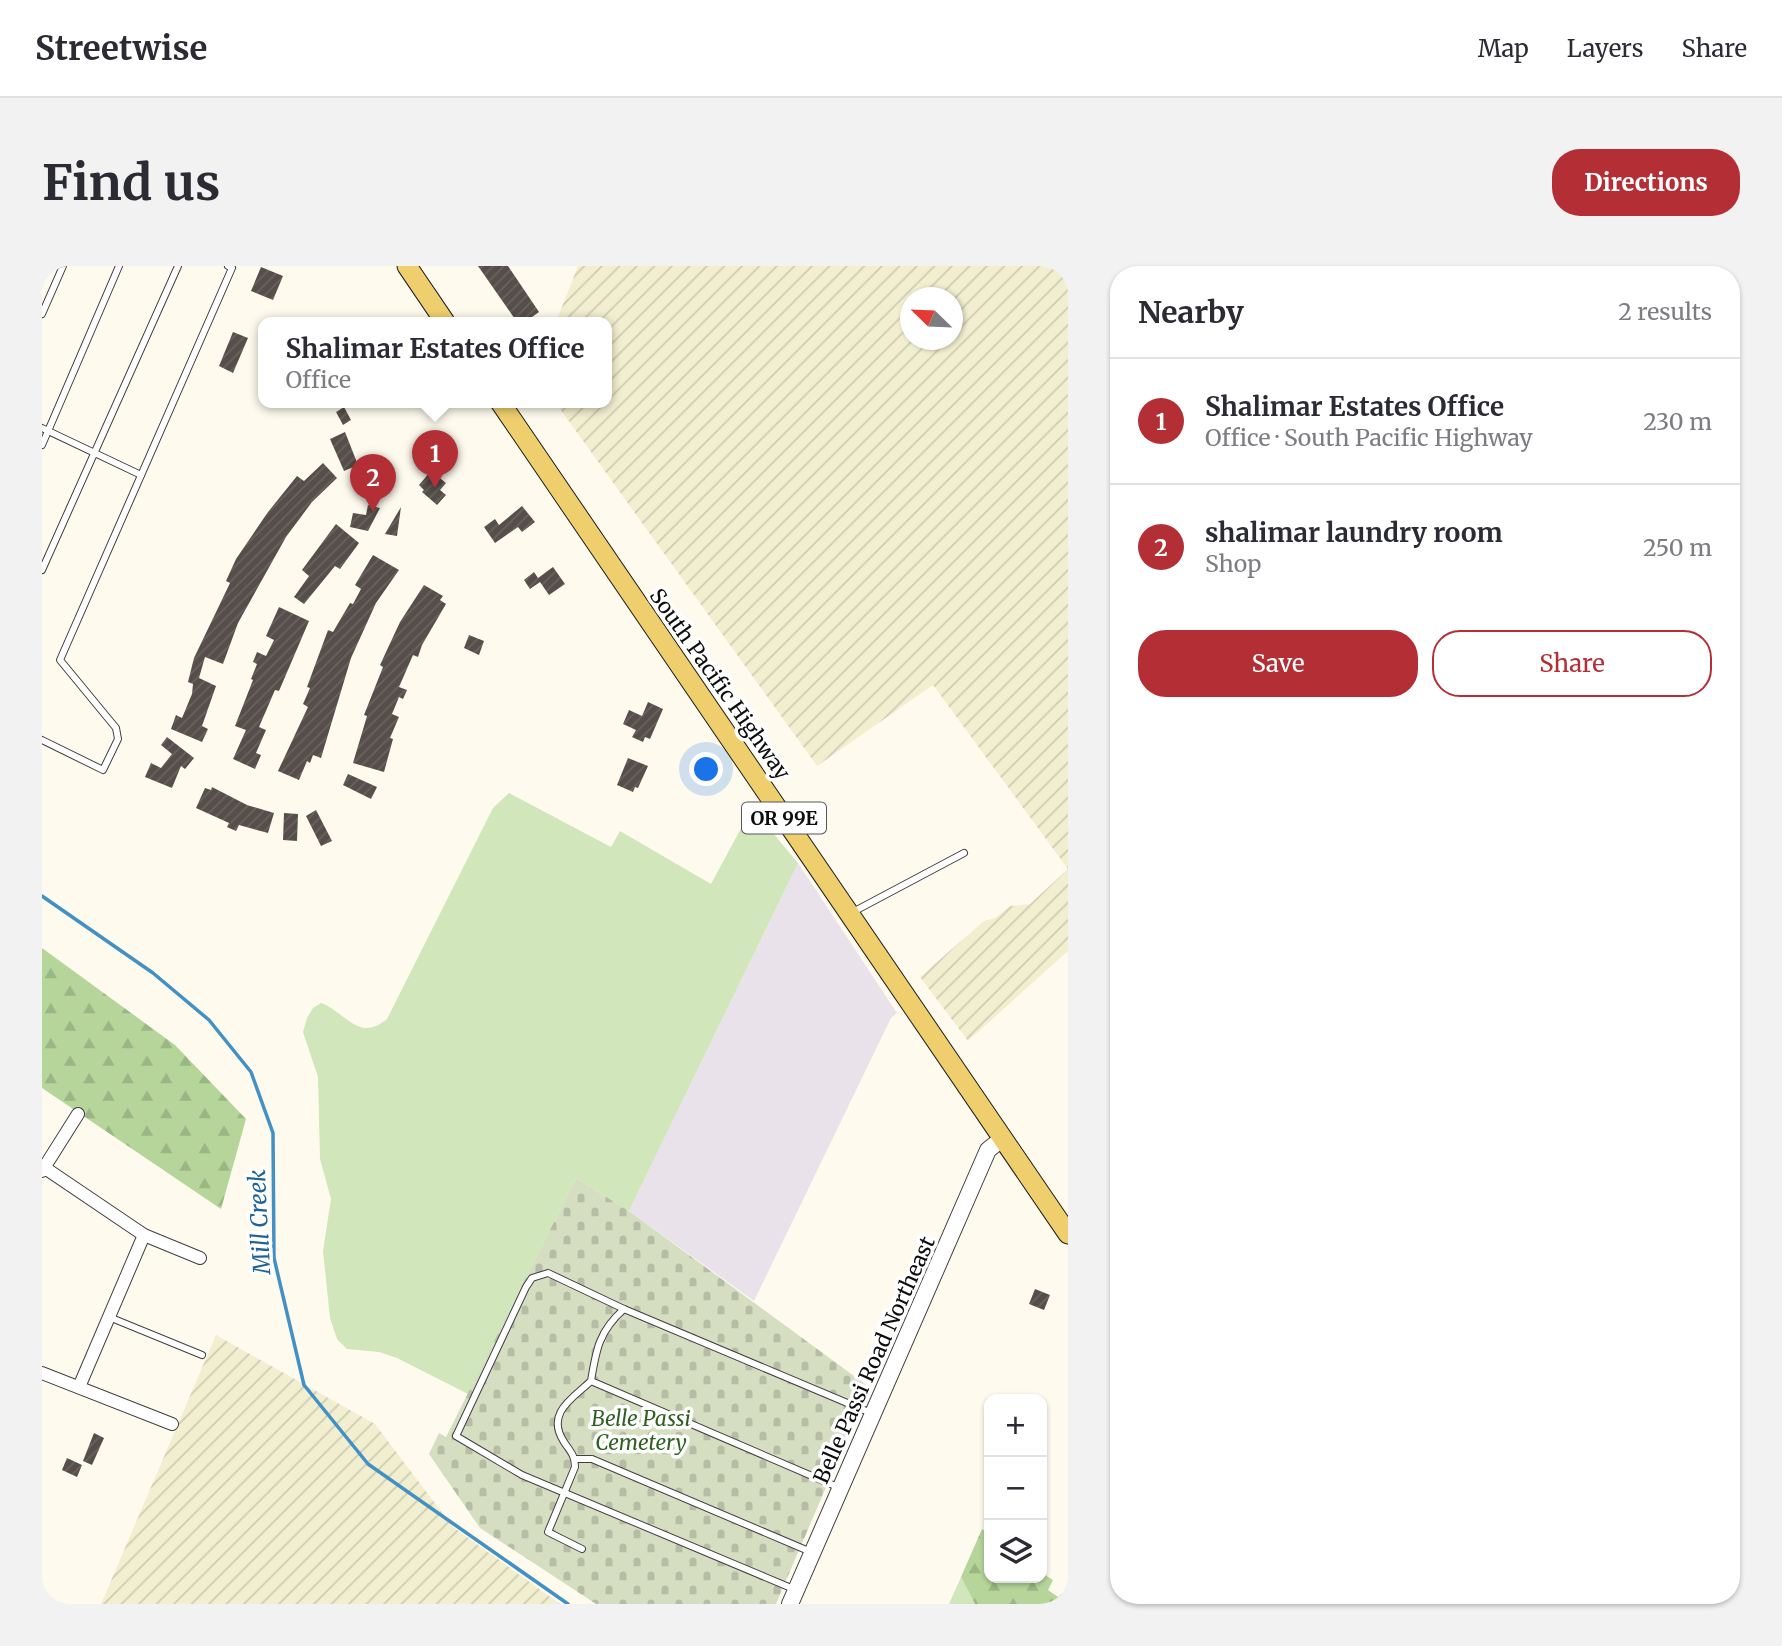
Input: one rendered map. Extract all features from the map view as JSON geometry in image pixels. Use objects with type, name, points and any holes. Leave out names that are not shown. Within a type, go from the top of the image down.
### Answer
[{"type":"main road","points":[[407,266],[442,317]]},
{"type":"main road","name":"South Pacific Highway","points":[[504,408],[1068,1234]]},
{"type":"street","points":[[78,1114],[42,1168],[144,1235],[200,1258]]},
{"type":"street","name":"Belle Passi Road Northeast","points":[[793,1597],[988,1150],[1003,1138]]},
{"type":"street","points":[[79,1387],[144,1235]]},
{"type":"street","points":[[42,1373],[173,1424]]},
{"type":"lane","points":[[42,314],[63,266]]},
{"type":"lane","points":[[42,445],[45,429],[119,266]]},
{"type":"lane","points":[[42,570],[178,266]]},
{"type":"lane","points":[[42,740],[103,770],[118,739],[116,728],[60,660],[232,268],[228,266]]},
{"type":"lane","points":[[45,429],[141,475]]},
{"type":"lane","points":[[849,914],[964,853]]},
{"type":"lane","points":[[793,1597],[509,1469],[456,1436],[532,1278],[540,1273],[555,1275],[624,1308],[873,1414]]},
{"type":"lane","points":[[582,1549],[548,1532],[575,1467],[575,1459],[559,1430],[560,1409],[591,1381],[593,1357],[603,1330],[624,1308]]},
{"type":"lane","points":[[109,1317],[202,1355]]},
{"type":"lane","points":[[591,1381],[841,1488]]},
{"type":"lane","points":[[575,1459],[592,1460],[812,1553]]},
{"type":"shaded area","points":[[578,266],[1068,266],[1068,869],[933,685],[817,766],[559,408],[612,408],[612,317],[558,317]]},
{"type":"shaded area","points":[[798,863],[897,1013],[891,1018],[754,1301],[629,1211]]},
{"type":"shaded area","points":[[1068,869],[1068,951],[968,1041],[920,977],[984,921],[995,918],[1010,906],[1030,904]]},
{"type":"shaded area","points":[[216,1335],[375,1424],[453,1527],[560,1604],[101,1604]]},
{"type":"green space","points":[[509,793],[611,847],[620,831],[711,884],[752,808],[798,863],[629,1211],[576,1178],[468,1394],[397,1358],[379,1352],[347,1349],[337,1339],[330,1318],[323,1251],[331,1199],[320,1159],[318,1077],[303,1032],[313,1008],[321,1003],[360,1027],[377,1026],[387,1019],[493,808]]},
{"type":"green space","points":[[42,948],[175,1045],[246,1119],[221,1209],[42,1088]]},
{"type":"green space","name":"Belle Passi Cemetery","points":[[576,1178],[629,1211],[869,1387],[776,1604],[596,1604],[480,1528],[429,1454],[439,1433],[446,1437]]},
{"type":"green space","points":[[982,1529],[984,1583],[1047,1583],[1047,1576],[1053,1580],[1048,1590],[1058,1597],[1061,1594],[1068,1599],[1068,1604],[975,1604],[961,1577]]},
{"type":"green space","points":[[961,1577],[975,1604],[949,1604]]},
{"type":"building","points":[[478,266],[508,266],[539,312],[532,317],[514,317]]},
{"type":"building","points":[[261,267],[283,276],[273,300],[251,291]]},
{"type":"building","points":[[233,332],[248,338],[233,373],[219,366]]},
{"type":"building","points":[[345,408],[351,420],[343,425],[336,412]]},
{"type":"building","points":[[345,432],[358,465],[344,471],[330,439]]},
{"type":"building","points":[[323,463],[337,478],[312,502],[286,537],[238,623],[223,664],[205,657],[199,678],[216,686],[202,726],[208,729],[202,742],[171,729],[176,715],[182,718],[192,694],[193,684],[188,682],[194,658],[230,583],[226,581],[236,559],[297,476],[304,481]]},
{"type":"building","points":[[431,471],[446,483],[440,490],[446,495],[437,505],[422,492],[424,490],[419,485]]},
{"type":"building","points":[[368,505],[380,508],[368,531],[350,527],[353,513],[366,515]]},
{"type":"building","points":[[522,506],[535,522],[522,532],[518,527],[495,543],[484,527],[495,519],[499,525]]},
{"type":"building","points":[[401,507],[397,536],[385,534]]},
{"type":"building","points":[[336,524],[359,543],[340,569],[335,566],[304,604],[294,597],[309,576],[302,570]]},
{"type":"building","points":[[373,555],[399,570],[376,603],[351,658],[321,758],[313,755],[310,763],[307,761],[299,780],[278,771],[308,707],[303,704],[310,688],[307,687],[328,630],[333,632],[350,603],[353,604],[361,589],[355,585]]},
{"type":"building","points":[[553,567],[565,584],[549,595],[540,582],[530,589],[524,580],[534,572],[538,578]]},
{"type":"building","points":[[424,585],[443,596],[440,600],[446,604],[418,657],[413,655],[399,687],[407,690],[403,699],[399,697],[392,714],[399,717],[390,738],[393,739],[384,772],[353,763],[367,716],[364,715],[383,667],[380,665],[400,622]]},
{"type":"building","points":[[279,607],[309,621],[279,691],[275,690],[259,727],[266,730],[256,753],[261,755],[255,769],[233,759],[246,730],[235,726],[253,680],[251,679],[257,664],[253,662],[257,652],[266,656],[274,640],[266,636]]},
{"type":"building","points":[[469,635],[484,641],[479,655],[464,648]]},
{"type":"building","points":[[648,702],[663,709],[650,739],[645,737],[643,742],[632,737],[636,730],[623,724],[629,710],[642,716]]},
{"type":"building","points":[[167,737],[194,758],[185,769],[181,766],[172,788],[145,777],[151,763],[161,768],[172,754],[161,745]]},
{"type":"building","points":[[628,758],[648,766],[638,788],[635,787],[633,792],[617,785]]},
{"type":"building","points":[[348,774],[377,787],[371,799],[343,785]]},
{"type":"building","points":[[212,787],[247,805],[274,813],[268,833],[239,825],[236,831],[227,827],[229,823],[196,808],[205,788],[211,790]]},
{"type":"building","points":[[316,810],[332,841],[321,846],[306,816]]},
{"type":"building","points":[[284,813],[298,814],[297,841],[283,840]]},
{"type":"building","points":[[1035,1289],[1050,1295],[1044,1310],[1029,1304]]},
{"type":"building","points":[[94,1433],[104,1438],[92,1465],[83,1461]]},
{"type":"building","points":[[67,1458],[82,1465],[77,1477],[62,1470]]},
{"type":"waterway","name":"Mill Creek","points":[[42,896],[153,973],[209,1020],[251,1072],[273,1133],[274,1258],[304,1385],[368,1464],[568,1604]]},
{"type":"place","name":"Shalimar Estates Office","points":[[435,488]]},
{"type":"place","name":"shalimar laundry room","points":[[373,512]]}]
